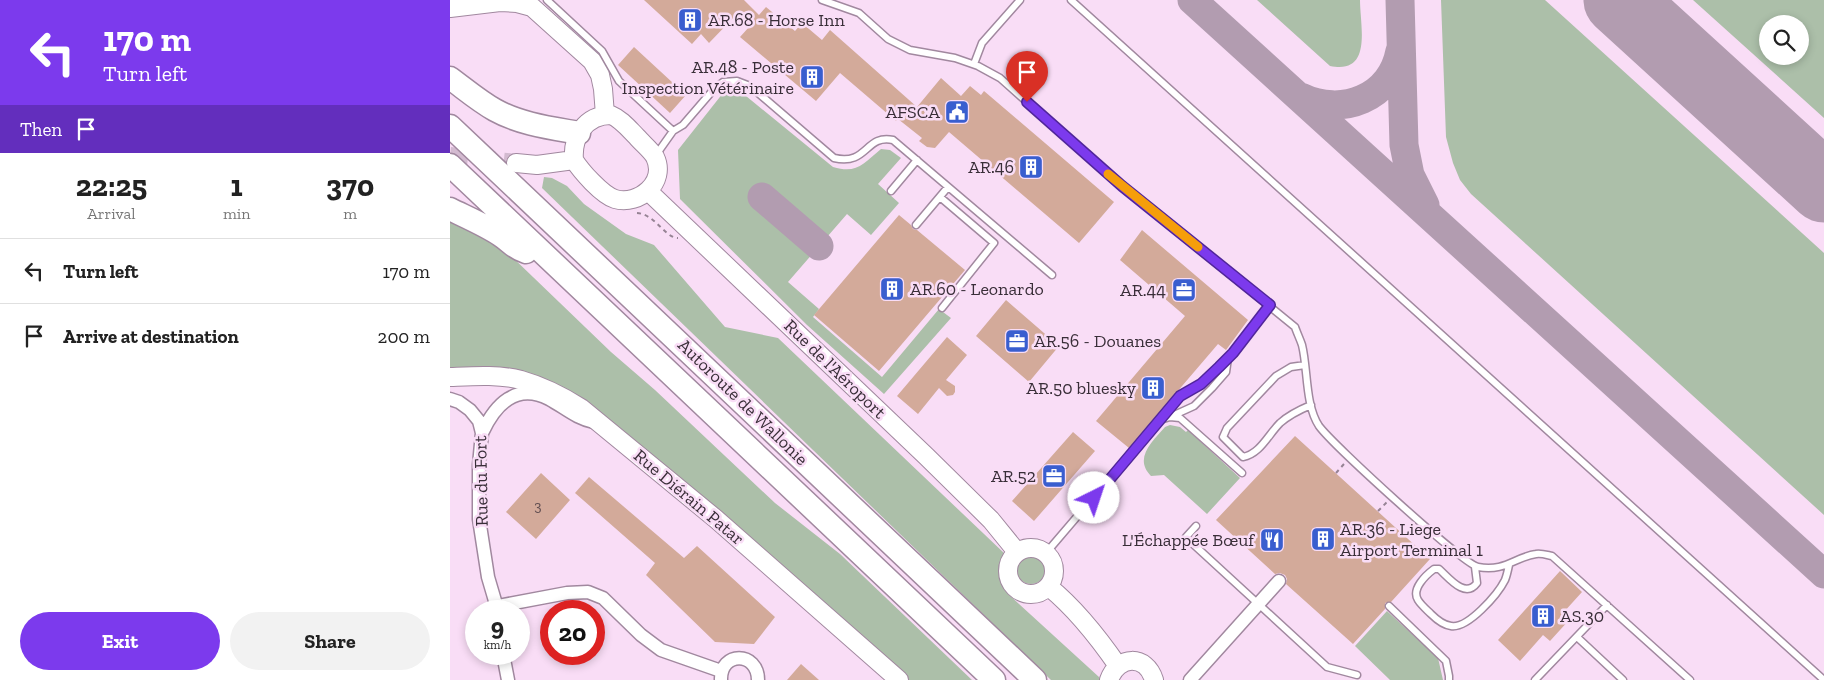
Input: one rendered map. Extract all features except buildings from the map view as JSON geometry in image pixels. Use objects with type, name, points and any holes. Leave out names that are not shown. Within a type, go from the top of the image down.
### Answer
[{"type":"highway","points":[[450,78],[486,104],[511,117],[541,126],[579,133]]},
{"type":"highway","name":"Autoroute de Wallonie","points":[[450,126],[1035,680]]},
{"type":"highway","name":"Autoroute de Wallonie","points":[[450,166],[994,680]]},
{"type":"highway","points":[[454,214],[486,226],[515,248],[551,261]]},
{"type":"street","points":[[450,8],[500,2],[517,3],[532,7],[592,61],[600,75],[605,115]]},
{"type":"street","points":[[605,115],[616,117],[655,156],[657,176],[648,191],[633,200],[615,199],[608,196],[583,172],[574,160],[573,151],[579,133],[585,125],[605,115]]},
{"type":"street","points":[[516,164],[537,165],[574,160]]},
{"type":"street","name":"Rue de l'Aéroport","points":[[648,191],[926,456],[991,520],[1017,552]]},
{"type":"street","name":"Rue Diérain Patar","points":[[450,377],[502,377],[520,380],[558,394],[581,408],[604,424],[724,526],[899,680]]},
{"type":"street","points":[[482,433],[490,416],[499,405],[520,394],[538,394],[584,421],[604,424]]},
{"type":"street","name":"Rue du Fort","points":[[450,399],[459,402],[470,410],[479,421],[482,433],[479,465],[479,519],[488,578],[495,600]]},
{"type":"street","points":[[1032,547],[1046,553],[1051,557],[1055,569],[1049,587],[1042,592],[1034,594],[1025,594],[1017,590],[1011,583],[1008,575],[1008,566],[1011,558],[1024,548],[1032,547]]},
{"type":"street","points":[[1190,680],[1280,581]]},
{"type":"street","points":[[1049,587],[1064,599],[1099,639],[1113,673],[1126,662],[1135,661],[1144,664],[1150,670],[1154,680]]},
{"type":"street","name":"Rue du Fort","points":[[530,602],[567,593],[588,592],[603,598],[641,636],[661,650],[721,675],[725,664],[740,658],[747,660],[753,664],[757,671],[758,680]]},
{"type":"street","points":[[505,665],[508,680]]},
{"type":"lane","points":[[547,0],[602,51],[619,81],[673,131]]},
{"type":"lane","points":[[822,0],[859,12],[888,40],[910,50],[955,58],[974,64],[1000,78],[1122,186],[1295,327],[1302,344],[1311,405],[1319,426],[1337,445],[1462,558],[1476,566],[1497,568],[1536,554],[1552,556],[1690,680]]},
{"type":"lane","points":[[974,64],[982,43],[1020,0]]},
{"type":"lane","points":[[1071,0],[1824,680]]},
{"type":"lane","points":[[655,156],[673,131],[683,125],[714,89],[723,82],[736,81],[750,86],[834,158],[845,161],[857,158],[874,143],[886,138],[893,140],[1052,275]]},
{"type":"lane","points":[[890,191],[917,160]]},
{"type":"lane","points":[[916,225],[948,187]]},
{"type":"lane","points":[[940,197],[994,243],[942,308]]},
{"type":"lane","points":[[1046,553],[1180,396],[1201,384],[1228,358],[1270,305]]},
{"type":"lane","points":[[1160,420],[1194,406],[1226,372],[1228,358]]},
{"type":"lane","points":[[1305,365],[1291,368],[1276,376],[1227,428],[1223,437],[1242,457],[1251,456],[1280,424],[1294,412],[1311,405]]},
{"type":"lane","points":[[1170,416],[1180,418],[1242,473]]},
{"type":"lane","points":[[1196,526],[1186,537],[1327,667],[1356,675]]},
{"type":"lane","points":[[1476,566],[1477,584],[1473,589],[1467,590],[1461,588],[1439,569],[1434,568],[1426,575],[1417,589],[1415,595],[1418,601],[1444,624],[1452,627],[1459,626],[1478,612],[1497,592],[1505,579],[1509,565]]},
{"type":"lane","points":[[1535,680],[1608,605]]},
{"type":"lane","points":[[1390,606],[1446,661],[1449,680]]},
{"type":"lane","points":[[1578,637],[1623,680]]},
{"type":"green space","points":[[1257,0],[1360,0],[1362,35],[1358,56],[1353,63],[1344,67],[1330,66]]},
{"type":"green space","points":[[1441,0],[1545,0],[1824,253],[1824,515],[1471,194],[1460,180],[1446,137]]},
{"type":"green space","points":[[1693,0],[1824,0],[1824,118],[1765,65],[1809,65],[1809,15],[1759,15],[1759,59]]},
{"type":"green space","points":[[733,90],[746,96],[833,167],[841,169],[854,168],[864,163],[881,149],[890,150],[901,158],[878,184],[899,203],[871,235],[847,214],[788,282],[819,309],[813,317],[882,377],[939,309],[951,318],[884,394],[807,325],[680,199],[678,150],[723,93]]},
{"type":"green space","points":[[544,177],[552,178],[567,186],[584,204],[626,234],[654,245],[725,327],[778,338],[1004,553],[1000,572],[1008,594],[1099,677],[1100,680],[1051,680],[542,188]]},
{"type":"green space","points":[[450,222],[480,234],[507,252],[611,352],[655,390],[775,503],[840,554],[972,680],[907,680],[561,389],[450,370]]},
{"type":"green space","points":[[1170,425],[1180,427],[1186,432],[1188,430],[1240,478],[1207,514],[1164,475],[1151,476],[1146,469],[1144,456],[1147,450],[1165,427]]},
{"type":"green space","points":[[1031,556],[1041,560],[1045,570],[1041,580],[1031,584],[1021,580],[1017,570],[1021,560]]},
{"type":"green space","points":[[1387,611],[1438,658],[1443,680],[1390,680],[1355,646]]},
{"type":"taxiway","points":[[1192,0],[1824,574]]},
{"type":"taxiway","points":[[1400,0],[1404,145],[1410,175],[1425,205]]},
{"type":"taxiway","points":[[1301,97],[1317,103],[1332,105],[1348,104],[1362,99],[1376,91],[1386,81],[1395,67],[1400,51]]},
{"type":"taxiway","points":[[762,197],[819,246]]},
{"type":"runway","points":[[1619,0],[1824,187]]},
{"type":"tunnel","points":[[450,156],[516,163]]},
{"type":"slow traffic","points":[[1108,174],[1198,247]]},
{"type":"place","name":"AR.68 - Horse Inn","points":[[690,20]]},
{"type":"place","name":"AR.48 - Poste Inspection Vétérinaire","points":[[812,77]]},
{"type":"place","name":"AFSCA","points":[[957,112]]},
{"type":"place","name":"AR.46","points":[[1031,167]]},
{"type":"place","name":"AR.60 - Leonardo","points":[[892,289]]},
{"type":"place","name":"AR.44","points":[[1184,290]]},
{"type":"place","name":"AR.56 - Douanes","points":[[1017,341]]},
{"type":"place","name":"AR.50 bluesky","points":[[1153,388]]},
{"type":"place","name":"AR.52","points":[[1054,476]]},
{"type":"place","name":"AR.36 - Liege Airport Terminal 1","points":[[1323,539]]},
{"type":"place","name":"L'Échappée Bœuf","points":[[1272,540]]},
{"type":"place","name":"AS.30","points":[[1543,616]]},
{"type":"route","points":[[1027,102],[1122,186],[1270,305],[1233,353],[1201,384],[1180,396],[1094,498]]}]
